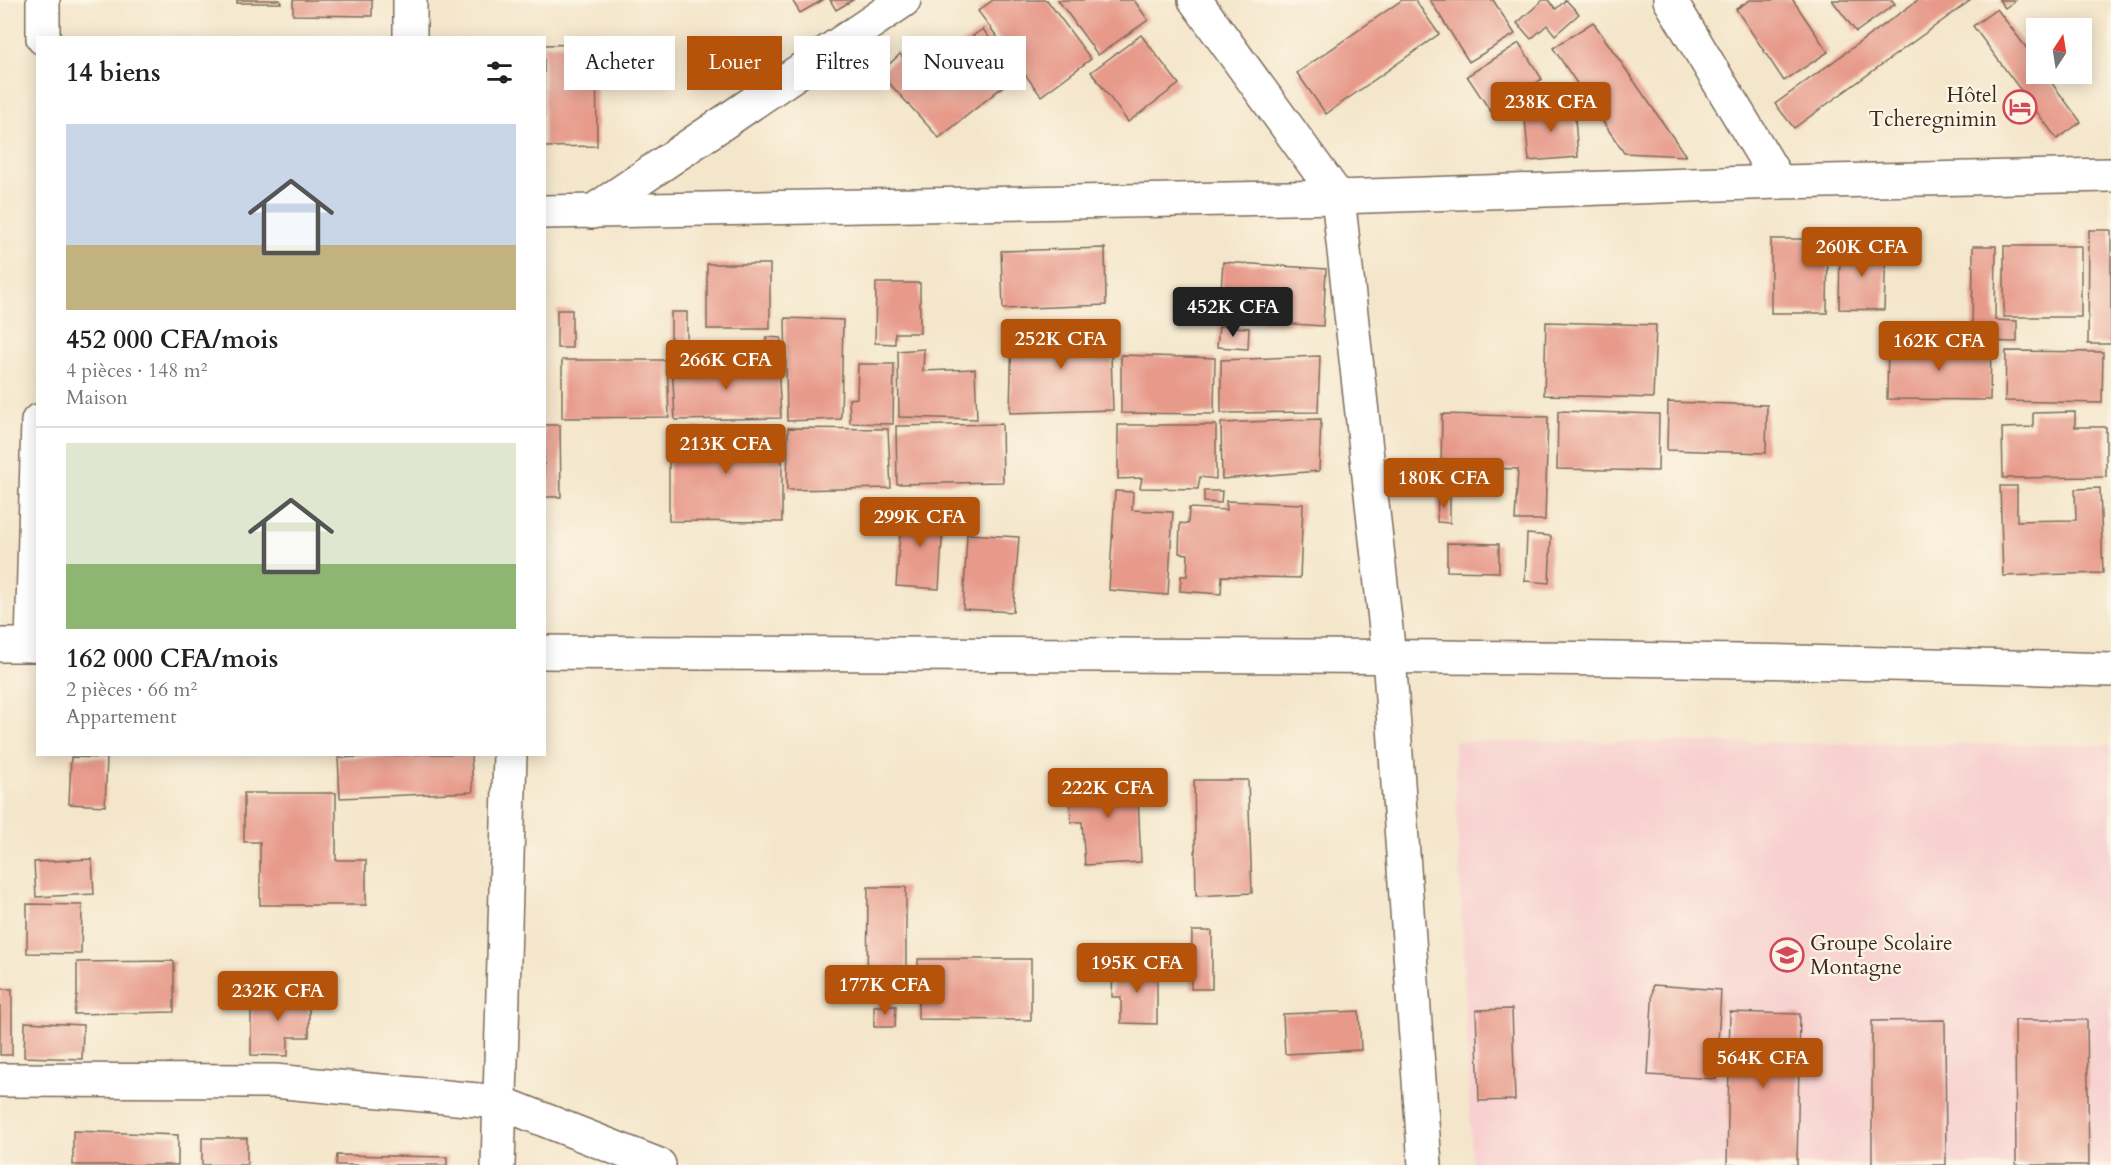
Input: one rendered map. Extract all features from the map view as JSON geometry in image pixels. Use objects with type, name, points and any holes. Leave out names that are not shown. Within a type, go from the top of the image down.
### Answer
[{"type":"street","points":[[43,0],[43,36]]},
{"type":"street","points":[[410,0],[410,36]]},
{"type":"street","points":[[592,212],[904,0]]},
{"type":"street","points":[[1195,0],[1338,197],[1389,656],[1425,1165]]},
{"type":"street","points":[[1670,0],[1779,182]]},
{"type":"street","points":[[546,212],[1338,197],[1779,182],[2111,175]]},
{"type":"street","points":[[0,645],[35,645],[36,571]]},
{"type":"street","points":[[546,652],[1389,656],[1942,664],[2111,670]]},
{"type":"street","points":[[498,1165],[510,756]]},
{"type":"street","points":[[0,1080],[273,1081],[500,1102],[659,1165]]},
{"type":"shaded area","name":"Groupe Scolaire Montagne","points":[[1454,741],[2111,745],[2111,1165],[1472,1165]]},
{"type":"building","points":[[237,0],[280,0],[281,3],[237,3]]},
{"type":"building","points":[[293,0],[372,0],[372,16],[293,15]]},
{"type":"building","points":[[792,0],[823,0],[800,13]]},
{"type":"building","points":[[830,0],[853,0],[836,10]]},
{"type":"building","points":[[993,0],[1047,0],[1091,59],[1041,96],[1026,76],[1026,36],[997,36],[978,11]]},
{"type":"building","points":[[1058,0],[1134,0],[1148,20],[1098,55]]},
{"type":"building","points":[[1402,0],[1415,0],[1439,34],[1326,114],[1297,73]]},
{"type":"building","points":[[1430,0],[1493,0],[1515,34],[1469,62]]},
{"type":"building","points":[[1543,0],[1548,0],[1556,9],[1566,0],[1579,14],[1555,35],[1547,25],[1531,39],[1517,23]]},
{"type":"building","points":[[1750,0],[1793,0],[1828,52],[1784,81],[1736,9]]},
{"type":"building","points":[[1832,0],[1892,0],[1895,4],[1856,32]]},
{"type":"building","points":[[1918,0],[1971,0],[1794,128],[1775,104]]},
{"type":"building","points":[[1999,0],[2016,0],[2005,8]]},
{"type":"building","points":[[1997,9],[2026,47],[2026,84],[2052,84],[2081,122],[2057,139],[1973,26]]},
{"type":"building","points":[[1593,22],[1686,156],[1624,153],[1553,48]]},
{"type":"building","points":[[983,29],[988,36],[973,36]]},
{"type":"building","points":[[1141,35],[1179,84],[1128,122],[1091,72]]},
{"type":"building","points":[[1519,43],[1542,79],[1491,112],[1467,76]]},
{"type":"building","points":[[546,45],[564,45],[564,90],[596,90],[597,146],[546,147]]},
{"type":"building","points":[[900,54],[902,56],[902,90],[999,90],[939,138],[890,84],[890,64]]},
{"type":"building","points":[[1574,105],[1578,157],[1529,161],[1524,109]]},
{"type":"building","points":[[2089,230],[2111,230],[2111,344],[2088,344]]},
{"type":"building","points":[[1771,239],[1828,239],[1827,313],[1771,313]]},
{"type":"building","points":[[1840,245],[1886,247],[1884,310],[1839,309]]},
{"type":"building","points":[[1973,246],[1996,246],[1995,320],[2017,321],[2017,342],[1972,341]]},
{"type":"building","points":[[2004,246],[2081,246],[2081,317],[2004,317]]},
{"type":"building","points":[[1105,248],[1106,305],[1003,309],[1001,251]]},
{"type":"building","points":[[1223,262],[1326,269],[1323,326],[1219,319]]},
{"type":"building","points":[[707,264],[770,264],[770,329],[707,329]]},
{"type":"building","points":[[876,283],[920,283],[920,333],[895,333],[895,344],[875,343]]},
{"type":"building","points":[[557,310],[572,310],[572,348],[557,348]]},
{"type":"building","points":[[671,312],[687,312],[687,357],[671,357]]},
{"type":"building","points":[[785,318],[843,320],[841,419],[787,421]]},
{"type":"building","points":[[1546,322],[1656,325],[1653,398],[1544,395]]},
{"type":"building","points":[[1219,326],[1249,328],[1248,349],[1217,347]]},
{"type":"building","points":[[1012,328],[1110,329],[1113,410],[1010,413]]},
{"type":"building","points":[[766,337],[781,338],[781,356],[766,356]]},
{"type":"building","points":[[1888,344],[1991,346],[1990,400],[1887,399]]},
{"type":"building","points":[[924,349],[923,371],[975,369],[977,419],[899,417],[898,351]]},
{"type":"building","points":[[2006,351],[2103,352],[2102,403],[2005,401]]},
{"type":"building","points":[[1121,355],[1215,358],[1214,414],[1121,413]]},
{"type":"building","points":[[1320,356],[1318,412],[1221,413],[1221,360]]},
{"type":"building","points":[[562,360],[667,360],[669,417],[562,418]]},
{"type":"building","points":[[672,362],[778,362],[781,418],[675,420]]},
{"type":"building","points":[[858,364],[894,364],[893,424],[850,423],[849,399],[857,398]]},
{"type":"building","points":[[1668,402],[1767,405],[1766,453],[1667,450]]},
{"type":"building","points":[[1558,411],[1659,414],[1658,471],[1557,469]]},
{"type":"building","points":[[2075,412],[2075,427],[2106,427],[2106,477],[2003,478],[2002,428],[2033,427],[2033,413]]},
{"type":"building","points":[[1442,414],[1548,417],[1545,520],[1515,520],[1518,469],[1441,467]]},
{"type":"building","points":[[1321,419],[1319,471],[1222,479],[1221,423]]},
{"type":"building","points":[[1002,424],[1003,482],[897,484],[896,426]]},
{"type":"building","points":[[546,425],[560,425],[561,497],[546,497]]},
{"type":"building","points":[[1118,425],[1216,425],[1216,479],[1200,477],[1198,489],[1140,488],[1142,478],[1118,479]]},
{"type":"building","points":[[669,428],[782,429],[782,522],[669,521]]},
{"type":"building","points":[[788,428],[888,429],[891,488],[787,490]]},
{"type":"building","points":[[2000,486],[2017,486],[2017,521],[2076,520],[2075,489],[2100,488],[2103,573],[2003,576]]},
{"type":"building","points":[[1115,491],[1133,492],[1132,510],[1173,512],[1168,595],[1109,590]]},
{"type":"building","points":[[1204,491],[1222,491],[1221,503],[1204,502]]},
{"type":"building","points":[[1438,495],[1450,495],[1450,523],[1437,522]]},
{"type":"building","points":[[1226,501],[1303,504],[1300,578],[1222,576],[1221,594],[1180,591],[1181,576],[1187,576],[1188,554],[1179,553],[1180,523],[1188,524],[1189,508],[1227,510]]},
{"type":"building","points":[[902,506],[944,509],[939,589],[896,586]]},
{"type":"building","points":[[967,534],[1019,537],[1013,612],[963,609]]},
{"type":"building","points":[[1527,534],[1551,536],[1549,583],[1525,581]]},
{"type":"building","points":[[1447,543],[1499,544],[1499,572],[1447,571]]},
{"type":"building","points":[[471,756],[473,792],[340,798],[338,758]]},
{"type":"building","points":[[71,757],[107,758],[105,806],[69,804]]},
{"type":"building","points":[[1137,776],[1141,862],[1085,865],[1082,822],[1071,822],[1069,780]]},
{"type":"building","points":[[1194,780],[1248,780],[1252,893],[1196,896]]},
{"type":"building","points":[[244,793],[336,793],[336,860],[366,860],[366,905],[260,905],[260,842],[244,842]]},
{"type":"building","points":[[92,859],[94,894],[36,897],[34,862]]},
{"type":"building","points":[[868,887],[906,887],[906,997],[867,996]]},
{"type":"building","points":[[27,904],[82,905],[81,954],[27,953]]},
{"type":"building","points":[[1192,931],[1212,931],[1212,989],[1191,989]]},
{"type":"building","points":[[918,959],[1031,959],[1031,1020],[918,1019]]},
{"type":"building","points":[[174,961],[174,1012],[74,1014],[77,994],[77,962]]},
{"type":"building","points":[[1113,968],[1157,968],[1157,1024],[1121,1023],[1121,997],[1112,997]]},
{"type":"building","points":[[1653,985],[1721,990],[1716,1079],[1648,1075]]},
{"type":"building","points":[[0,989],[12,989],[12,1055],[0,1055]]},
{"type":"building","points":[[251,993],[309,994],[309,1037],[288,1037],[288,1056],[251,1055]]},
{"type":"building","points":[[874,1006],[896,1006],[895,1027],[874,1027]]},
{"type":"building","points":[[1512,1009],[1515,1100],[1479,1101],[1476,1010]]},
{"type":"building","points":[[1359,1011],[1361,1050],[1285,1054],[1283,1014]]},
{"type":"building","points":[[1730,1012],[1800,1014],[1797,1165],[1727,1165]]},
{"type":"building","points":[[1945,1020],[1946,1165],[1872,1165],[1872,1021]]},
{"type":"building","points":[[2015,1020],[2087,1020],[2089,1165],[2016,1165]]},
{"type":"building","points":[[25,1022],[83,1025],[82,1059],[24,1057]]},
{"type":"building","points":[[73,1131],[178,1135],[178,1165],[73,1165]]},
{"type":"building","points":[[202,1138],[247,1138],[247,1165],[202,1165]]},
{"type":"building","points":[[337,1155],[447,1157],[447,1165],[336,1165]]},
{"type":"place","name":"Hôtel Tcheregnimin","points":[[2020,107]]},
{"type":"place","name":"Groupe Scolaire Montagne","points":[[1787,955]]}]
